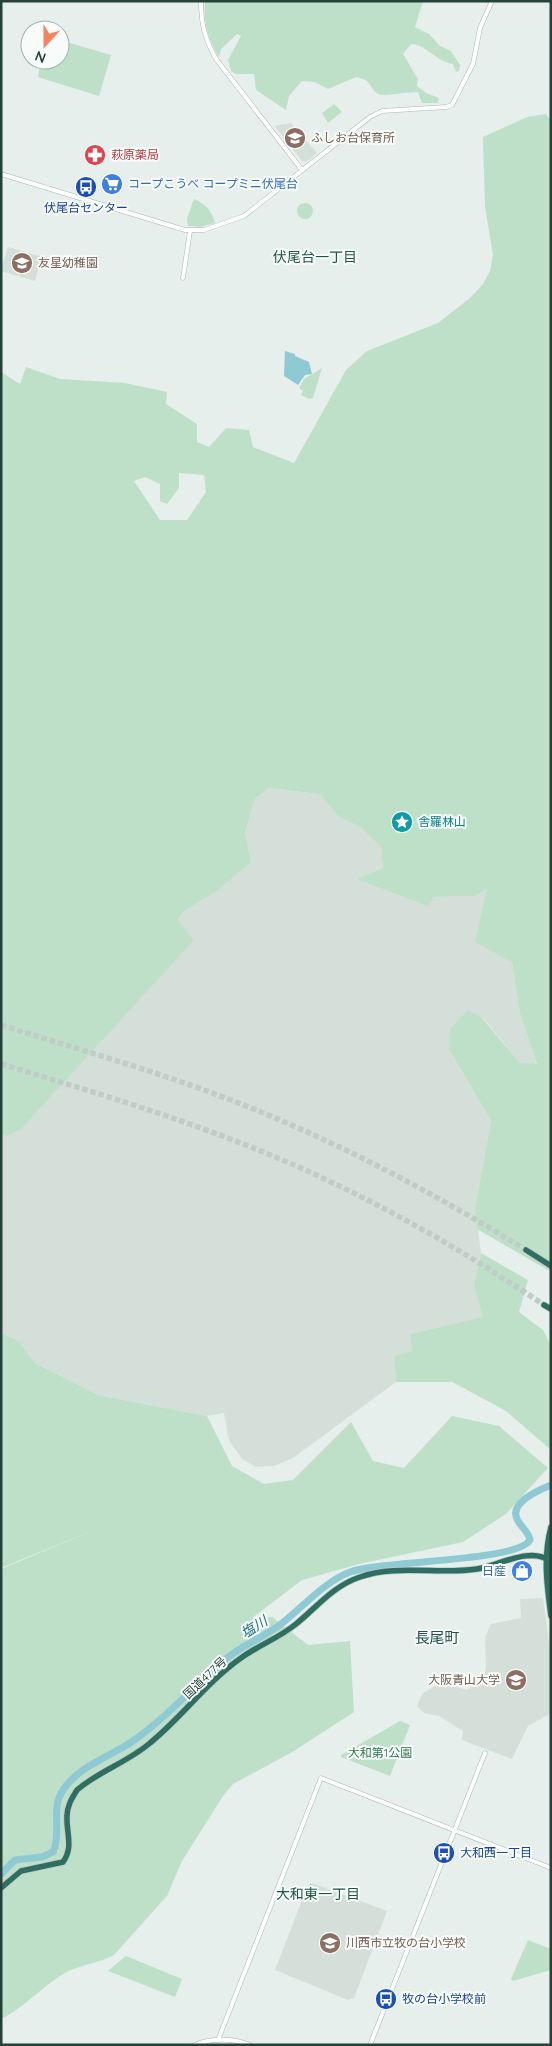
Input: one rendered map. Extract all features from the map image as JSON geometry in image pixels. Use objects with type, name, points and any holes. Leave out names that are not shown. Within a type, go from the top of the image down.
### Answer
[{"type":"highway","points":[[526,1250],[551,1266]]},
{"type":"highway","points":[[544,1305],[551,1309]]},
{"type":"highway","points":[[551,1527],[548,1560],[551,1616]]},
{"type":"highway","points":[[551,1552],[548,1560],[551,1583]]},
{"type":"highway","name":"国道477号","points":[[1,1888],[21,1871],[63,1862],[68,1855],[70,1842],[66,1815],[70,1800],[77,1790],[145,1747],[164,1732],[212,1682],[241,1658],[284,1634],[320,1601],[339,1587],[360,1577],[377,1573],[465,1570],[531,1556],[548,1560]]},
{"type":"street","points":[[201,1],[201,22],[205,39],[216,59],[302,170]]},
{"type":"street","points":[[1,174],[190,231],[213,227],[244,216],[370,117],[382,111],[446,108],[452,105],[473,64],[480,28],[492,1]]},
{"type":"street","points":[[183,278],[190,231]]},
{"type":"street","points":[[370,2045],[485,1753]]},
{"type":"street","points":[[218,2040],[321,1778],[551,1868]]},
{"type":"street","points":[[194,2045],[218,2040],[238,2041],[250,2045]]},
{"type":"shaded area","name":"ふしお台保育所","points":[[291,123],[317,153],[306,162],[302,161],[275,126]]},
{"type":"shaded area","name":"友星幼稚園","points":[[8,247],[42,257],[35,281],[1,271]]},
{"type":"shaded area","points":[[267,788],[319,794],[338,816],[360,827],[381,847],[383,868],[358,879],[434,897],[475,896],[487,887],[512,962],[520,1014],[537,1065],[520,1063],[483,1018],[449,1049],[491,1121],[475,1208],[481,1253],[474,1286],[484,1317],[410,1334],[412,1351],[394,1356],[396,1382],[293,1458],[274,1466],[256,1467],[242,1459],[229,1440],[224,1413],[207,1416],[98,1395],[35,1363],[19,1341],[1,1333],[1,1134],[7,1136],[194,940],[178,920],[183,912],[217,891],[251,863],[245,832],[255,799]]},
{"type":"shaded area","name":"大阪青山大学","points":[[543,1598],[551,1656],[551,1713],[528,1726],[512,1759],[462,1740],[463,1731],[439,1716],[424,1713],[417,1706],[422,1694],[441,1682],[467,1690],[484,1678],[486,1667],[485,1637],[491,1624],[521,1618],[520,1599]]},
{"type":"shaded area","name":"川西市立牧の台小学校","points":[[312,1883],[387,1911],[354,1998],[348,2000],[275,1970],[308,1885]]},
{"type":"green space","points":[[205,1],[423,1],[415,27],[429,34],[440,46],[451,51],[460,65],[459,71],[456,72],[453,64],[447,63],[422,47],[411,44],[403,54],[418,79],[417,86],[426,93],[439,98],[438,103],[422,103],[418,92],[380,95],[368,82],[356,77],[328,89],[315,82],[302,81],[289,96],[286,110],[256,90],[254,74],[236,74],[231,71],[228,60],[241,36],[237,34],[221,49],[219,57],[207,30]]},
{"type":"green space","points":[[70,43],[111,55],[99,96],[38,77],[39,70],[70,70]]},
{"type":"green space","points":[[334,104],[342,112],[328,123],[322,113]]},
{"type":"green space","points":[[546,114],[551,121],[551,1272],[477,1229],[475,1208],[491,1121],[449,1049],[451,1028],[468,1010],[482,1018],[520,1063],[537,1064],[520,1014],[512,962],[475,942],[487,888],[475,896],[434,897],[428,906],[357,879],[383,868],[381,847],[360,827],[338,816],[319,794],[268,788],[255,799],[245,832],[251,863],[217,891],[183,912],[178,920],[194,940],[21,1129],[7,1136],[1,1134],[1,372],[20,384],[26,367],[60,379],[125,383],[167,392],[166,404],[197,424],[197,442],[209,447],[226,428],[249,430],[253,447],[294,463],[346,370],[367,351],[438,323],[470,298],[483,284],[490,271],[493,255],[485,207],[483,137],[527,117]],"holes":[[[179,473],[204,475],[206,492],[187,520],[160,520],[134,481],[145,477],[160,484],[160,501],[167,504],[179,488]]]},
{"type":"green space","points":[[194,199],[208,208],[215,223],[200,227],[188,226],[187,219]]},
{"type":"green space","points":[[305,203],[311,205],[313,211],[311,217],[305,219],[299,217],[297,211],[299,205]]},
{"type":"green space","points":[[322,368],[313,398],[309,399],[301,395],[303,391],[299,388],[304,379]]},
{"type":"green space","points":[[481,1253],[528,1280],[519,1312],[543,1330],[551,1346],[551,1450],[506,1411],[452,1382],[396,1382],[394,1356],[412,1351],[410,1334],[483,1317],[474,1286]]},
{"type":"green space","points":[[1,1333],[19,1341],[35,1363],[98,1395],[207,1416],[232,1466],[264,1484],[293,1480],[351,1422],[373,1461],[404,1468],[452,1416],[499,1426],[548,1468],[506,1514],[463,1542],[359,1564],[302,1580],[252,1618],[272,1617],[308,1645],[350,1641],[354,1712],[294,1751],[233,1784],[223,1796],[182,1861],[167,1896],[114,1955],[60,1976],[19,2008],[1,2019],[1,1569],[103,1526],[1,1568]]},
{"type":"green space","name":"大和第1公園","points":[[400,1721],[410,1725],[390,1776],[341,1757],[341,1755]]},
{"type":"green space","points":[[528,1940],[551,1949],[551,1970],[513,1981],[511,1979]]},
{"type":"green space","points":[[126,1956],[182,1979],[175,1997],[108,1971]]},
{"type":"water","points":[[285,351],[309,362],[312,374],[305,375],[298,385],[284,376]]},
{"type":"waterway","name":"塩川","points":[[1,1874],[15,1860],[42,1857],[53,1852],[57,1837],[56,1813],[59,1797],[77,1775],[143,1734],[227,1658],[281,1624],[331,1582],[350,1572],[367,1568],[476,1557],[501,1553],[520,1547],[530,1540],[527,1532],[518,1521],[517,1508],[526,1498],[551,1485]]},
{"type":"tunnel","points":[[1,1025],[125,1063],[216,1094],[283,1121],[389,1172],[526,1250]]},
{"type":"tunnel","points":[[1,1064],[181,1121],[252,1147],[321,1177],[387,1210],[451,1246],[544,1305]]},
{"type":"place","name":"ふしお台保育所","points":[[295,138]]},
{"type":"place","name":"萩原薬局","points":[[95,155]]},
{"type":"place","name":"コープこうべ コープミニ伏尾台","points":[[112,184]]},
{"type":"place","name":"伏尾台センター","points":[[86,187]]},
{"type":"place","name":"友星幼稚園","points":[[22,263]]},
{"type":"place","name":"舎羅林山","points":[[402,822]]},
{"type":"place","name":"日産","points":[[522,1571]]},
{"type":"place","name":"大阪青山大学","points":[[516,1680]]},
{"type":"place","name":"大和西一丁目","points":[[444,1853]]},
{"type":"place","name":"川西市立牧の台小学校","points":[[330,1943]]},
{"type":"place","name":"牧の台小学校前","points":[[386,1999]]},
{"type":"district","name":"伏尾台一丁目","points":[[315,257]]},
{"type":"district","name":"長尾町","points":[[437,1638]]},
{"type":"district","name":"大和東一丁目","points":[[318,1894]]}]
